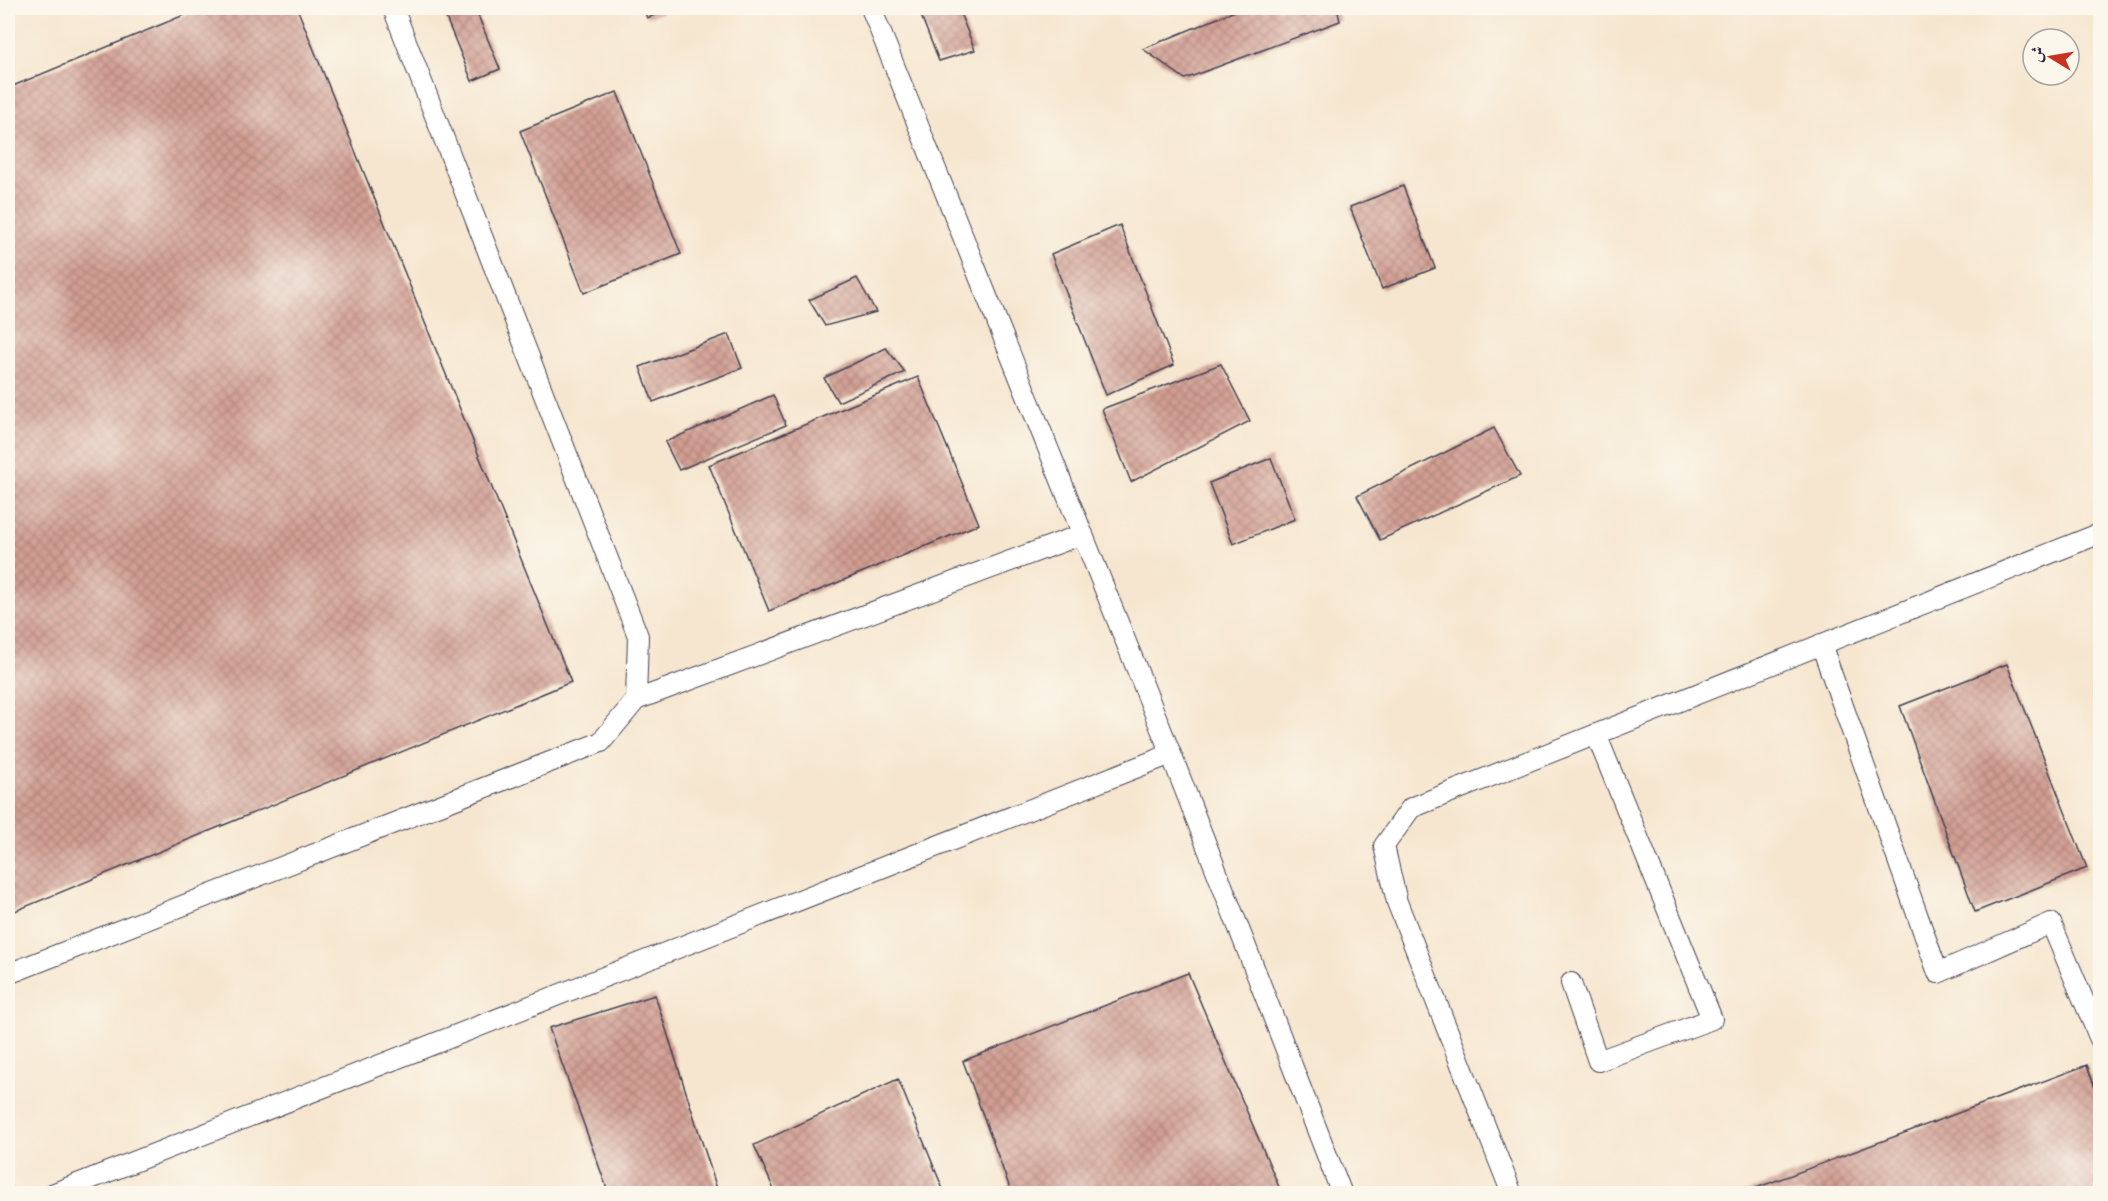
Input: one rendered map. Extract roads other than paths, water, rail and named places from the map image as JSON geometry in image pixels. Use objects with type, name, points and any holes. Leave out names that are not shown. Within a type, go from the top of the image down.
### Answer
[{"type":"lane","points":[[393,8],[638,636],[636,700]]},
{"type":"lane","points":[[871,8],[1171,754],[1342,1194]]},
{"type":"lane","points":[[8,974],[602,742],[636,700],[1083,534]]},
{"type":"lane","points":[[1512,1194],[1397,902],[1384,846],[1411,808],[1821,644],[2099,538]]},
{"type":"lane","points":[[1821,644],[1938,972],[2051,923],[2100,1039]]},
{"type":"lane","points":[[1571,983],[1598,1061],[1712,1019],[1596,734]]},
{"type":"lane","points":[[52,1194],[1171,754]]}]
